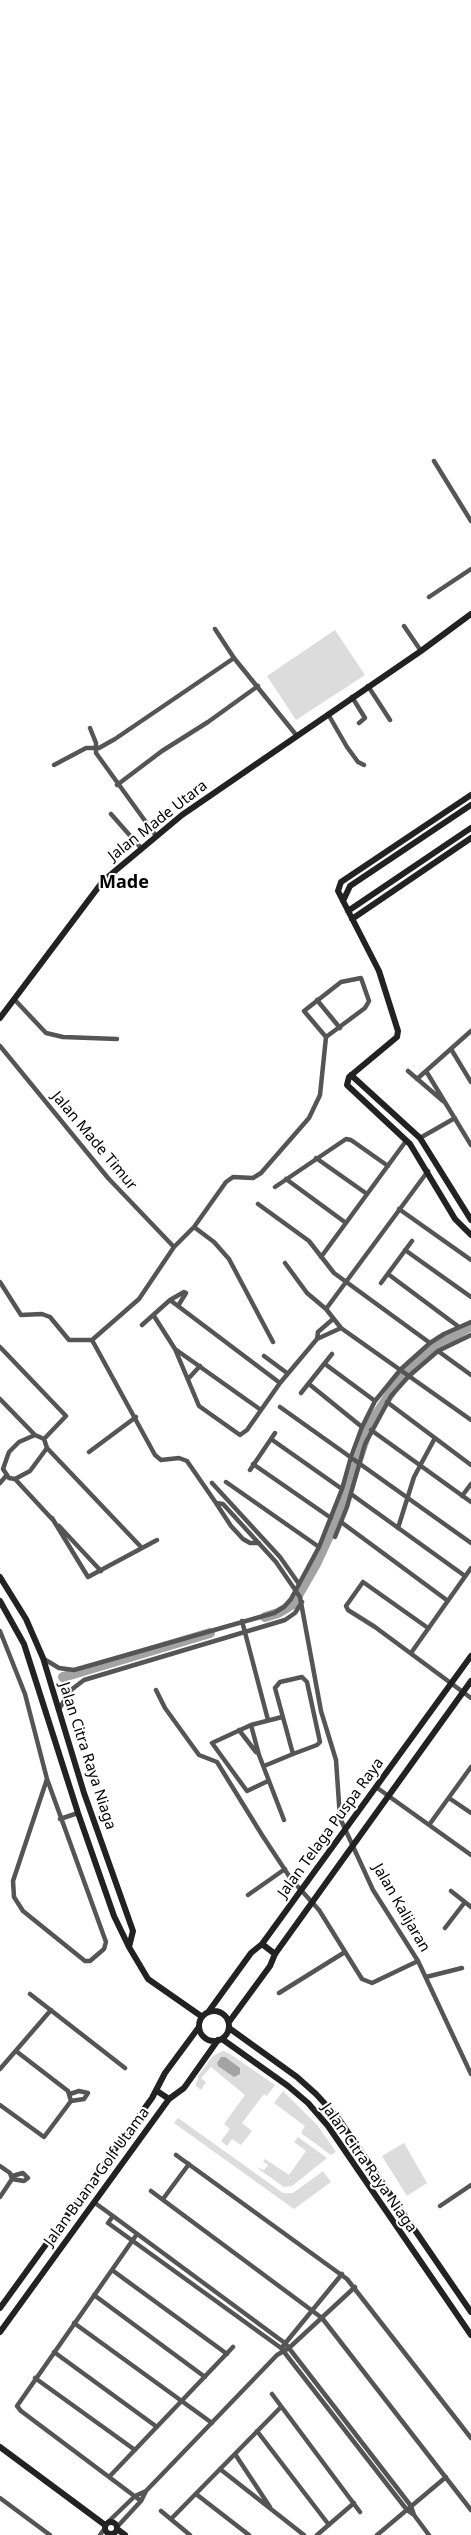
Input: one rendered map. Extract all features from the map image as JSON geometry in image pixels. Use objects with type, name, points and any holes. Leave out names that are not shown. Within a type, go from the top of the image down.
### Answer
[{"type":"main road","name":"Jalan Made Utara","points":[[0,1018],[89,896],[103,880],[156,836],[471,614]]},
{"type":"main road","points":[[471,795],[341,882],[338,891],[379,971],[398,1031],[397,1036],[351,1075],[346,1082],[349,1088],[406,1141],[428,1170],[455,1219],[471,1235]]},
{"type":"main road","points":[[343,901],[350,886],[471,805]]},
{"type":"main road","points":[[348,911],[471,828]]},
{"type":"main road","points":[[352,919],[471,838]]},
{"type":"main road","points":[[351,1075],[420,1138],[471,1220]]},
{"type":"main road","name":"Jalan Citra Raya Niaga","points":[[0,1577],[26,1619],[43,1658],[84,1793],[133,1931],[133,1938],[129,1947]]},
{"type":"main road","name":"Jalan Citra Raya Niaga","points":[[0,1601],[24,1644],[43,1698],[78,1813],[114,1916],[129,1947],[148,1979],[201,2016]]},
{"type":"main road","name":"Jalan Telaga Puspa Raya","points":[[209,2011],[251,1953],[262,1944],[301,1892],[471,1656]]},
{"type":"main road","name":"Jalan Telaga Puspa Raya","points":[[229,2025],[270,1966],[274,1954],[471,1681]]},
{"type":"main road","points":[[73,1796],[84,1793]]},
{"type":"main road","points":[[262,1944],[274,1954]]},
{"type":"main road","points":[[209,2011],[222,2012],[229,2025],[220,2040],[205,2038],[198,2027],[201,2016],[209,2011]]},
{"type":"main road","name":"Jalan Citra Raya Niaga","points":[[229,2025],[316,2094],[338,2118],[471,2312]]},
{"type":"main road","name":"Jalan Buana Golf Utama","points":[[0,2308],[157,2091],[165,2073],[198,2027]]},
{"type":"main road","name":"Jalan Citra Raya Niaga","points":[[220,2040],[308,2103],[328,2126],[471,2335]]},
{"type":"main road","name":"Jalan Buana Golf Utama","points":[[0,2332],[169,2099],[184,2088],[220,2040]]},
{"type":"main road","points":[[157,2091],[169,2099]]},
{"type":"main road","points":[[409,2247],[420,2239]]},
{"type":"main road","points":[[0,2447],[106,2525],[108,2533],[114,2532],[125,2535]]},
{"type":"main road","points":[[106,2525],[115,2523],[114,2532]]},
{"type":"street","points":[[434,461],[471,521]]},
{"type":"street","points":[[429,597],[471,569]]},
{"type":"street","points":[[404,626],[421,651]]},
{"type":"street","points":[[215,629],[234,658],[297,736]]},
{"type":"street","points":[[54,765],[86,748],[101,747],[234,658]]},
{"type":"street","points":[[117,785],[162,751],[208,722],[258,686]]},
{"type":"street","points":[[368,686],[390,720]]},
{"type":"street","points":[[352,697],[365,718],[359,723]]},
{"type":"street","points":[[328,714],[358,762],[364,764]]},
{"type":"street","points":[[90,728],[96,753],[117,785],[156,836]]},
{"type":"street","points":[[111,814],[141,848]]},
{"type":"street","points":[[0,1282],[20,1314],[42,1314],[50,1317],[69,1340],[92,1340],[139,1299],[174,1247],[194,1227],[229,1179],[233,1177],[253,1178],[261,1173],[309,1118],[320,1095],[326,1037],[303,1013],[341,982],[358,977],[362,980],[369,1001],[368,1005],[326,1037]]},
{"type":"street","points":[[14,999],[46,1033],[73,1038],[117,1039]]},
{"type":"street","points":[[317,1000],[340,1028]]},
{"type":"street","points":[[417,1079],[471,1031]]},
{"type":"street","name":"Jalan Made Timur","points":[[0,1046],[108,1178],[174,1247]]},
{"type":"street","points":[[451,1049],[471,1082]]},
{"type":"street","points":[[408,1071],[446,1104]]},
{"type":"street","points":[[426,1071],[471,1145]]},
{"type":"street","points":[[420,1138],[454,1118]]},
{"type":"street","points":[[275,1187],[346,1139],[351,1140],[388,1166]]},
{"type":"street","points":[[321,1257],[406,1141]]},
{"type":"street","points":[[316,1158],[368,1194]]},
{"type":"street","points":[[326,1308],[428,1170]]},
{"type":"street","points":[[286,1179],[346,1223]]},
{"type":"street","points":[[258,1204],[309,1241],[334,1273],[430,1343]]},
{"type":"street","points":[[399,1209],[471,1260]]},
{"type":"street","points":[[194,1227],[214,1242],[229,1259],[273,1342]]},
{"type":"street","points":[[382,1283],[412,1241]]},
{"type":"street","points":[[405,1250],[471,1297]]},
{"type":"street","points":[[286,1263],[306,1293],[326,1308],[333,1320],[342,1328],[471,1420]]},
{"type":"street","points":[[388,1274],[459,1326]]},
{"type":"street","points":[[142,1325],[170,1300],[185,1292],[178,1306]]},
{"type":"street","points":[[170,1300],[280,1383]]},
{"type":"street","points":[[154,1316],[175,1349],[199,1406],[237,1434],[244,1433],[287,1373],[317,1339],[342,1328]]},
{"type":"street","points":[[317,1339],[318,1332],[333,1320]]},
{"type":"street","points":[[59,1709],[71,1690],[84,1680],[285,1620],[295,1613],[299,1595],[299,1584],[319,1547],[342,1489],[362,1427],[375,1401],[402,1370],[430,1343],[459,1326],[471,1322]]},
{"type":"street","points":[[335,1537],[342,1522],[359,1463],[372,1430],[387,1402],[409,1375],[438,1351],[470,1335]]},
{"type":"street","points":[[92,1340],[136,1417],[155,1455],[164,1460],[184,1459],[202,1480],[216,1503],[243,1539],[250,1543],[259,1543]]},
{"type":"street","points":[[0,1347],[66,1416],[44,1439]]},
{"type":"street","points":[[175,1349],[261,1410]]},
{"type":"street","points":[[438,1351],[471,1375]]},
{"type":"street","points":[[301,1393],[332,1354]]},
{"type":"street","points":[[264,1356],[287,1373]]},
{"type":"street","points":[[325,1364],[375,1401]]},
{"type":"street","points":[[188,1379],[200,1366]]},
{"type":"street","points":[[309,1384],[362,1427]]},
{"type":"street","points":[[0,1399],[35,1435],[44,1439],[47,1448],[142,1548]]},
{"type":"street","points":[[387,1402],[471,1465]]},
{"type":"street","points":[[280,1407],[471,1542]]},
{"type":"street","points":[[89,1452],[136,1417]]},
{"type":"street","points":[[372,1430],[471,1502]]},
{"type":"street","points":[[250,1470],[275,1433]]},
{"type":"street","points":[[35,1435],[13,1447],[1,1464],[6,1476],[15,1479],[101,1571]]},
{"type":"street","points":[[398,1528],[407,1496],[420,1465],[435,1438]]},
{"type":"street","points":[[271,1439],[342,1489]]},
{"type":"street","points":[[15,1479],[30,1471],[47,1448]]},
{"type":"street","points":[[253,1464],[331,1518]]},
{"type":"street","points":[[0,1483],[6,1476]]},
{"type":"street","points":[[226,1482],[319,1547]]},
{"type":"street","points":[[212,1483],[280,1557],[299,1584]]},
{"type":"street","points":[[462,1496],[471,1484]]},
{"type":"street","points":[[351,1494],[465,1576]]},
{"type":"street","points":[[216,1503],[223,1504],[259,1543],[282,1569],[299,1595]]},
{"type":"street","points":[[52,1518],[86,1575],[90,1576],[157,1540]]},
{"type":"street","points":[[342,1522],[448,1601]]},
{"type":"street","points":[[411,1653],[471,1568]]},
{"type":"street","points":[[428,1628],[362,1582],[346,1608],[471,1698]]},
{"type":"street","points":[[43,1658],[59,1668],[74,1670],[279,1611],[299,1595]]},
{"type":"street","name":"Jalan Kalijaran","points":[[299,1595],[316,1686],[336,1760],[340,1790],[339,1811],[345,1830],[373,1890],[418,1961],[471,2074]]},
{"type":"street","points":[[242,1622],[268,1720]]},
{"type":"street","points":[[0,1631],[25,1694],[47,1779],[60,1819],[106,1942],[104,1949],[90,1961],[85,1961],[23,1911],[14,1897],[13,1881],[47,1779]]},
{"type":"street","points":[[0,1647],[6,1644]]},
{"type":"street","points":[[264,1766],[293,1754],[317,1744],[321,1740],[307,1682],[304,1678],[299,1677],[280,1682],[275,1686],[293,1754]]},
{"type":"street","points":[[156,1690],[164,1708],[199,1755],[217,1762],[285,1869],[301,1892],[322,1914],[362,1979],[370,1984],[418,1961]]},
{"type":"street","points":[[268,1781],[247,1791],[212,1746],[215,1740],[251,1725],[282,1717]]},
{"type":"street","points":[[251,1725],[268,1781],[284,1820]]},
{"type":"street","points":[[239,1730],[259,1755]]},
{"type":"street","points":[[429,1825],[469,1774],[471,1767]]},
{"type":"street","points":[[376,1787],[471,1855]]},
{"type":"street","points":[[449,1798],[471,1813]]},
{"type":"street","points":[[60,1819],[78,1813]]},
{"type":"street","points":[[248,1895],[285,1869]]},
{"type":"street","points":[[451,1892],[471,1907]]},
{"type":"street","points":[[444,1928],[465,1902]]},
{"type":"street","points":[[279,1993],[345,1952]]},
{"type":"street","points":[[426,1977],[462,1968]]},
{"type":"street","points":[[30,1994],[125,2068]]},
{"type":"street","points":[[0,2069],[51,2010]]},
{"type":"street","points":[[16,2051],[70,2094]]},
{"type":"street","points":[[70,2094],[79,2091],[88,2093],[84,2099],[70,2100]]},
{"type":"street","points":[[0,2105],[44,2137],[70,2100],[70,2094]]},
{"type":"street","points":[[176,2155],[342,2274],[355,2287],[471,2438]]},
{"type":"street","points":[[163,2199],[189,2164]]},
{"type":"street","points":[[0,2166],[12,2177],[0,2197]]},
{"type":"street","points":[[440,2206],[471,2185]]},
{"type":"street","points":[[152,2191],[322,2318],[471,2510]]},
{"type":"street","points":[[94,2203],[205,2284],[283,2348],[409,2508]]},
{"type":"street","points":[[113,2216],[108,2223],[283,2348],[289,2348],[355,2287]]},
{"type":"street","points":[[137,2234],[35,2378],[18,2403],[18,2409],[141,2501]]},
{"type":"street","points":[[112,2270],[228,2354]]},
{"type":"street","points":[[114,2532],[141,2501],[146,2491],[277,2355],[342,2274]]},
{"type":"street","points":[[202,2290],[205,2284]]},
{"type":"street","points":[[94,2296],[205,2377]]},
{"type":"street","points":[[74,2323],[212,2423]]},
{"type":"street","points":[[110,2476],[233,2347]]},
{"type":"street","points":[[289,2348],[429,2535]]},
{"type":"street","points":[[54,2352],[157,2427]]},
{"type":"street","points":[[35,2378],[135,2450]]},
{"type":"street","points":[[272,2394],[360,2512]]},
{"type":"street","points":[[171,2519],[281,2407]]},
{"type":"street","points":[[257,2431],[329,2525]]},
{"type":"street","points":[[235,2454],[272,2511]]},
{"type":"street","points":[[220,2470],[304,2535]]},
{"type":"street","points":[[377,2535],[446,2477]]},
{"type":"street","points":[[100,2535],[106,2525],[135,2496],[146,2491]]},
{"type":"street","points":[[196,2494],[249,2535]]},
{"type":"street","points":[[0,2498],[50,2535]]},
{"type":"street","points":[[317,2535],[354,2503]]},
{"type":"street","points":[[161,2511],[190,2535]]},
{"type":"shaded area","points":[[335,630],[365,675],[296,720],[267,676]]},
{"type":"shaded area","points":[[223,2051],[275,2085],[267,2096],[264,2094],[242,2123],[252,2131],[241,2145],[232,2139],[227,2146],[221,2141],[230,2129],[224,2124],[245,2095],[211,2067],[201,2078],[206,2082],[201,2090],[195,2085],[198,2076],[213,2056]]},
{"type":"shaded area","points":[[221,2057],[225,2057],[240,2068],[240,2074],[234,2077],[218,2066],[217,2063]]},
{"type":"shaded area","points":[[283,2091],[318,2126],[336,2152],[331,2155],[301,2133],[305,2126],[274,2103]]},
{"type":"shaded area","points":[[178,2118],[283,2193],[293,2193],[323,2171],[331,2182],[294,2209],[174,2123]]},
{"type":"shaded area","points":[[298,2137],[327,2158],[292,2186],[284,2187],[256,2167],[264,2170],[268,2165],[263,2162],[265,2159],[289,2175],[306,2151],[294,2142]]},
{"type":"shaded area","points":[[404,2143],[427,2183],[407,2196],[382,2156]]},
{"type":"waterway","points":[[265,1617],[278,1613],[293,1604],[316,1564],[342,1508],[370,1424],[402,1376],[436,1346],[471,1326]]},
{"type":"waterway","points":[[63,1677],[210,1633]]},
{"type":"district","name":"Made","points":[[124,883]]}]
